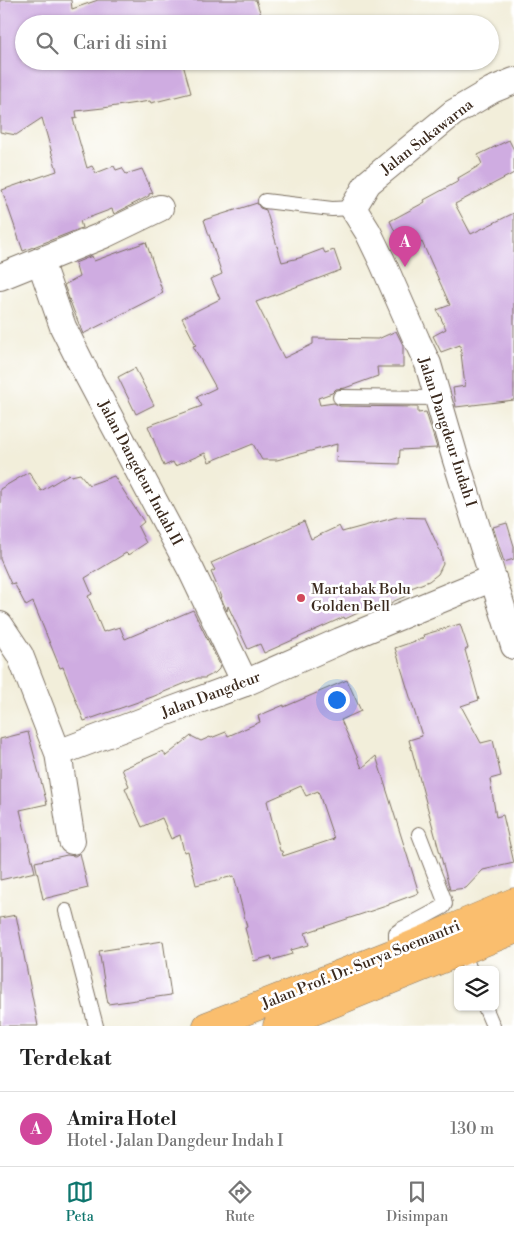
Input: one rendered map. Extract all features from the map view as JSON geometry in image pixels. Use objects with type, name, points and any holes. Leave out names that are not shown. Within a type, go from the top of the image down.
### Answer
[{"type":"main road","name":"Jalan Prof. Dr. Surya Soemantri","points":[[207,1026],[391,954],[514,902]]},
{"type":"main road","name":"Jalan Prof. Dr. Surya Soemantri","points":[[277,1026],[317,1019],[466,960],[514,930]]},
{"type":"street","name":"Jalan Sukawarna","points":[[352,208],[368,183],[453,113],[492,90],[514,81]]},
{"type":"street","points":[[0,277],[104,235],[160,208]]},
{"type":"street","name":"Jalan Dangdeur Indah I","points":[[352,208],[368,232],[382,260],[428,364],[514,646]]},
{"type":"street","name":"Jalan Dangdeur Indah II","points":[[40,261],[67,334],[191,570],[245,683]]},
{"type":"street","name":"Jalan Dangdeur","points":[[58,753],[245,683],[340,641],[493,578]]},
{"type":"street","points":[[0,625],[10,659],[58,753],[72,841]]},
{"type":"lane","points":[[265,201],[332,209],[352,208]]},
{"type":"lane","points":[[340,397],[438,398]]},
{"type":"lane","points":[[391,954],[396,948],[396,933],[445,904],[419,834]]},
{"type":"lane","points":[[66,911],[96,1026]]},
{"type":"lane","points":[[487,1011],[493,1026]]},
{"type":"building","points":[[0,0],[71,0],[72,9],[98,0],[256,0],[261,15],[15,15],[15,70],[185,70],[191,93],[151,103],[150,101],[76,111],[77,118],[73,119],[87,168],[92,166],[96,173],[114,166],[116,170],[122,168],[126,174],[142,169],[153,193],[149,194],[149,196],[114,214],[112,209],[80,221],[82,228],[23,251],[2,190],[57,171],[42,118],[16,135],[0,132]]},
{"type":"building","points":[[509,140],[514,150],[514,173],[455,204],[471,234],[514,213],[514,400],[456,407],[453,388],[465,386],[460,345],[441,352],[433,336],[446,329],[437,310],[450,305],[422,242],[403,253],[395,238],[397,236],[390,221],[459,181],[458,178],[482,164],[478,155]]},
{"type":"building","points":[[257,203],[260,208],[266,210],[282,262],[323,249],[325,253],[334,250],[341,270],[256,302],[284,358],[313,344],[313,338],[378,339],[396,331],[403,345],[403,367],[377,367],[378,376],[345,388],[336,389],[332,393],[318,398],[320,405],[334,403],[340,406],[418,407],[418,413],[426,412],[437,448],[400,450],[399,464],[336,462],[337,444],[277,460],[262,460],[253,444],[209,462],[205,453],[175,466],[173,462],[164,466],[148,426],[202,406],[197,397],[216,388],[193,346],[196,345],[182,318],[220,299],[211,279],[222,274],[204,220]]},
{"type":"building","points":[[146,242],[163,293],[83,334],[64,285],[79,277],[75,263],[92,256],[94,261]]},
{"type":"building","points":[[135,368],[154,405],[136,414],[118,377]]},
{"type":"building","points":[[29,472],[41,491],[69,474],[71,476],[80,474],[89,485],[114,476],[144,522],[138,527],[146,543],[85,578],[92,594],[88,596],[103,632],[120,627],[125,639],[193,610],[220,665],[215,673],[84,721],[63,667],[60,668],[33,602],[26,606],[14,583],[11,584],[0,559],[0,489]]},
{"type":"building","points":[[397,517],[425,518],[441,553],[443,564],[438,574],[429,581],[406,590],[408,595],[390,603],[388,599],[264,653],[260,644],[248,649],[228,606],[227,611],[221,598],[211,572],[215,570],[211,563],[304,521],[311,539],[339,526],[342,532]]},
{"type":"building","points":[[507,523],[514,546],[514,559],[504,562],[493,527]]},
{"type":"building","points":[[460,624],[468,648],[465,650],[479,700],[461,706],[481,743],[493,740],[501,776],[490,779],[496,817],[503,815],[514,863],[483,870],[466,888],[450,890],[409,740],[422,736],[395,648],[424,638],[423,635]]},
{"type":"building","points":[[347,680],[361,711],[341,720],[362,768],[376,756],[419,893],[305,933],[309,945],[291,950],[292,954],[272,960],[271,956],[254,961],[234,876],[196,885],[188,851],[184,852],[180,835],[171,839],[162,818],[142,827],[125,788],[129,786],[122,769],[163,751],[166,756],[191,736],[201,741],[226,732],[228,736],[260,722],[258,716],[284,705],[284,707]],"holes":[[[301,786],[306,796],[318,791],[334,839],[283,856],[267,801]]]},
{"type":"building","points":[[28,732],[47,804],[20,810],[35,872],[0,880],[0,739]]},
{"type":"building","points":[[80,853],[88,888],[43,899],[35,862],[67,855],[75,856]]},
{"type":"building","points":[[16,915],[38,1026],[0,1026],[0,918]]},
{"type":"building","points":[[163,941],[171,995],[108,1004],[99,951]]},
{"type":"place","name":"Amira Hotel","points":[[405,267]]},
{"type":"place","name":"Martabak Bolu Golden Bell","points":[[301,598]]}]
